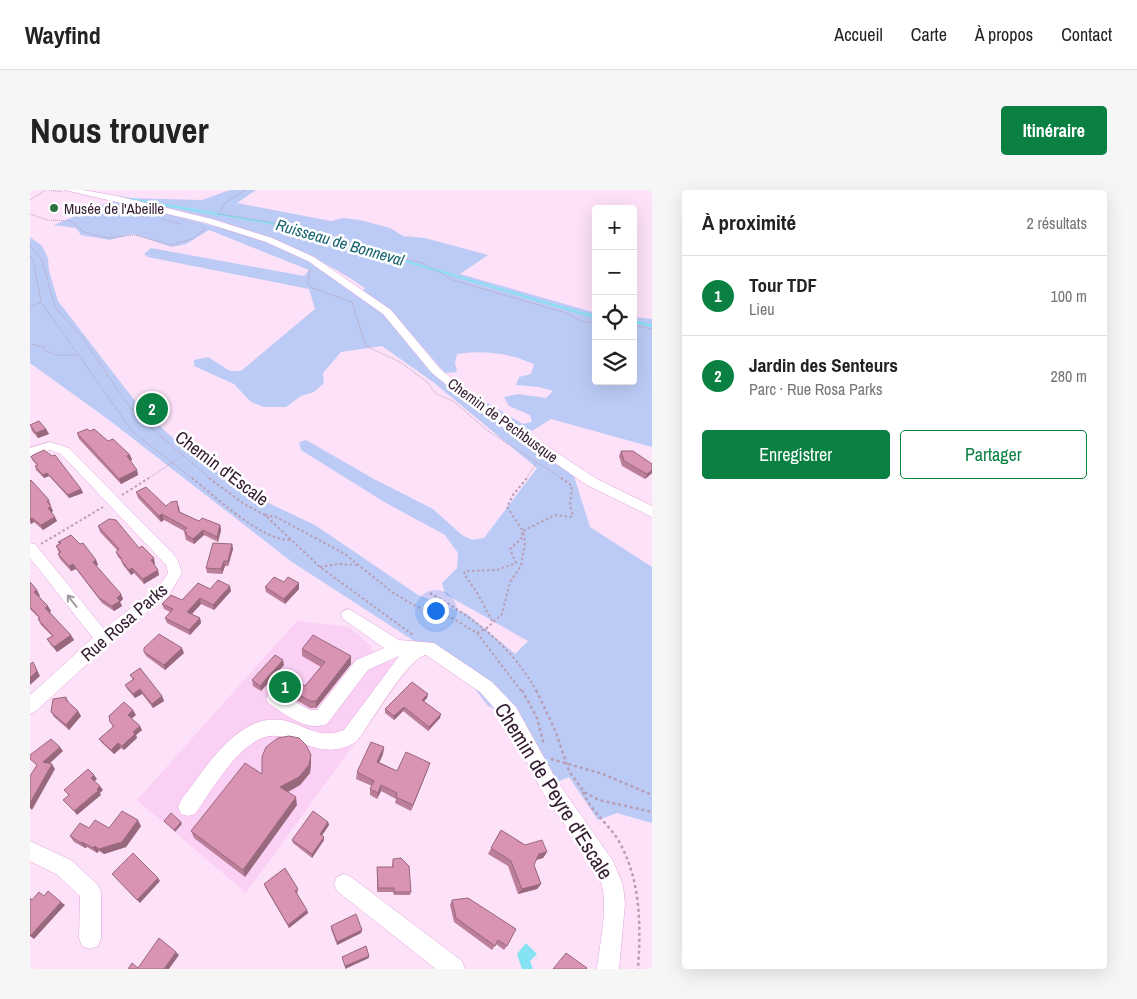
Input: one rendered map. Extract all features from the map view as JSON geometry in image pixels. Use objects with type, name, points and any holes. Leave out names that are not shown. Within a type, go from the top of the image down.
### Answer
[{"type":"street","name":"Chemin de Pechbusque","points":[[65,192],[100,195],[268,240],[318,263],[387,312],[436,371],[479,406],[592,482],[652,512]]},
{"type":"street","points":[[93,200],[100,195]]},
{"type":"street","name":"Rue Rosa Parks","points":[[30,452],[46,446],[63,449],[115,500],[172,562],[176,572],[174,579],[165,589],[103,639],[30,706]]},
{"type":"street","points":[[31,549],[103,639]]},
{"type":"street","name":"Chemin de Peyre d'Escale","points":[[349,615],[486,687],[499,700],[523,734],[550,787],[606,868],[613,885],[614,904],[608,969]]},
{"type":"street","points":[[275,699],[308,718],[321,718],[362,665],[414,649]]},
{"type":"street","points":[[188,807],[236,748],[249,735],[262,729],[273,726],[287,728],[315,742],[327,744],[339,742],[350,736],[414,649]]},
{"type":"street","points":[[30,851],[50,857],[65,866],[92,892],[90,938]]},
{"type":"street","points":[[344,884],[454,969]]},
{"type":"path","points":[[30,200],[48,190],[65,192]]},
{"type":"path","points":[[30,214],[47,220],[71,221],[84,232],[107,238],[135,235],[170,245],[192,239],[218,214],[225,202],[246,190]]},
{"type":"path","points":[[218,214],[280,224],[369,251],[423,263],[453,280],[566,313],[581,321],[592,322]]},
{"type":"path","name":"Chemin d'Escale","points":[[30,246],[42,260],[46,284],[52,301],[82,338],[128,404],[144,422],[183,456],[244,504],[265,515],[320,567],[371,603],[414,649]]},
{"type":"path","points":[[30,256],[34,259],[41,302],[133,432],[258,529],[284,540],[290,540]]},
{"type":"path","points":[[309,268],[312,272],[308,284],[312,288],[352,302],[366,346],[400,362],[427,382],[436,394],[453,402],[473,416],[488,431],[572,486],[570,505],[573,515],[570,517],[554,515],[523,531],[521,539],[510,549],[516,563],[479,574],[465,572],[464,574],[478,594],[492,622]]},
{"type":"path","points":[[30,308],[41,302]]},
{"type":"path","points":[[637,326],[652,329]]},
{"type":"path","points":[[30,344],[44,347],[44,350],[49,354],[79,355]]},
{"type":"path","points":[[31,549],[174,464],[183,456]]},
{"type":"path","points":[[265,515],[276,517],[345,554],[412,604],[426,611],[452,618],[477,633],[487,628],[502,614],[510,582],[521,566],[525,543],[523,531],[507,507],[514,492],[534,470],[537,462]]},
{"type":"path","points":[[320,567],[338,564],[358,565]]},
{"type":"path","points":[[430,593],[464,610],[487,628],[512,653],[540,697],[556,733],[565,762],[583,792],[600,802],[626,804],[652,812]]},
{"type":"path","points":[[533,756],[565,762],[602,774],[652,795]]},
{"type":"shaded area","points":[[230,190],[256,190],[237,203],[331,221],[343,218],[360,220],[390,228],[403,236],[425,238],[488,255],[460,274],[592,312],[592,385],[637,385],[637,317],[652,319],[652,447],[551,419],[527,434],[481,403],[488,403],[523,424],[532,422],[530,415],[509,406],[504,397],[518,394],[546,398],[553,391],[539,387],[516,385],[519,377],[531,374],[534,364],[496,353],[457,354],[455,363],[457,372],[445,373],[394,314],[363,291],[365,288],[309,255],[279,242],[218,221],[124,198],[202,200]]},
{"type":"shaded area","points":[[116,199],[267,241],[301,255],[379,308],[430,371],[573,473],[590,527],[652,567],[652,823],[617,813],[598,820],[569,777],[548,786],[507,714],[488,706],[462,672],[292,562],[109,420],[30,363],[30,237],[42,246],[48,258],[49,271],[58,301],[135,401],[168,434],[245,492],[315,525],[418,595],[467,614],[515,654],[528,641],[445,594],[442,583],[457,568],[458,553],[445,535],[386,503],[301,450],[299,442],[306,440],[374,479],[433,509],[462,535],[472,540],[484,538],[537,468],[433,382],[382,346],[341,352],[323,373],[324,383],[314,392],[301,396],[286,407],[264,407],[251,402],[234,384],[194,366],[194,360],[208,357],[230,371],[241,371],[315,309],[309,289],[148,257],[144,254],[151,248],[304,276],[309,270],[209,230],[186,244],[172,247],[133,234],[110,240],[81,235],[76,228],[54,225]]},
{"type":"shaded area","points":[[297,621],[349,627],[371,646],[377,664],[396,660],[409,668],[246,893],[137,800]]},
{"type":"shaded area","points":[[526,943],[537,954],[530,961],[533,969],[522,969],[517,954]]},
{"type":"building","points":[[39,421],[46,429],[36,433],[30,425]]},
{"type":"building","points":[[87,429],[90,431],[94,429],[108,441],[113,439],[130,455],[127,456],[137,470],[119,479],[77,433]]},
{"type":"building","points":[[44,450],[52,456],[55,455],[81,489],[68,495],[47,473],[43,475],[35,466],[38,465],[31,457]]},
{"type":"building","points":[[621,451],[633,451],[652,464],[652,470],[647,474],[624,461]]},
{"type":"building","points":[[31,480],[49,500],[47,501],[51,507],[48,508],[55,517],[41,525],[32,518],[30,519]]},
{"type":"building","points":[[146,487],[166,506],[171,502],[177,501],[179,512],[199,521],[202,518],[220,525],[217,537],[203,530],[193,539],[185,534],[187,533],[184,531],[187,528],[162,514],[159,516],[136,492]]},
{"type":"building","points":[[109,519],[116,520],[139,548],[142,546],[154,558],[151,560],[158,570],[143,579],[132,568],[129,570],[116,552],[119,549],[98,526]]},
{"type":"building","points":[[71,535],[80,544],[83,543],[96,560],[93,562],[121,594],[117,598],[120,601],[112,606],[99,598],[73,564],[69,566],[58,554],[61,552],[56,546],[61,543],[58,542]]},
{"type":"building","points":[[213,543],[232,544],[228,561],[224,561],[221,569],[206,568]]},
{"type":"building","points":[[274,577],[284,582],[288,577],[299,583],[284,599],[265,587]]},
{"type":"building","points":[[218,580],[230,586],[213,605],[200,598],[187,612],[200,618],[189,630],[165,618],[173,609],[162,604],[171,595],[182,600],[198,583],[210,589]]},
{"type":"building","points":[[30,582],[37,590],[34,592],[48,606],[45,608],[71,635],[54,647],[47,639],[53,636],[30,607]]},
{"type":"building","points":[[159,634],[182,648],[164,665],[144,652],[144,648]]},
{"type":"building","points":[[313,635],[351,656],[316,701],[310,701],[278,683],[275,674],[288,675],[305,686],[325,662],[302,649]]},
{"type":"building","points":[[275,655],[283,660],[260,686],[252,680]]},
{"type":"building","points":[[33,662],[37,671],[30,678],[30,664]]},
{"type":"building","points":[[140,668],[162,696],[152,704],[140,689],[133,694],[125,685],[134,679],[130,675]]},
{"type":"building","points":[[412,682],[428,694],[422,700],[441,714],[429,727],[404,707],[394,716],[385,709]]},
{"type":"building","points":[[66,697],[66,700],[78,711],[66,725],[51,712],[53,699]]},
{"type":"building","points":[[124,702],[133,710],[128,715],[140,726],[133,732],[135,734],[122,746],[118,743],[111,750],[99,739],[114,726],[110,722],[109,716]]},
{"type":"building","points":[[289,736],[299,738],[306,745],[311,755],[309,765],[299,777],[280,787],[296,797],[243,870],[191,831],[245,763],[262,774],[262,757],[266,747],[278,738]]},
{"type":"building","points":[[51,739],[60,747],[43,762],[52,764],[30,803],[30,776],[37,765],[30,759],[30,755]]},
{"type":"building","points":[[371,742],[384,747],[377,762],[397,771],[406,752],[430,763],[413,805],[396,797],[397,793],[381,785],[378,793],[370,789],[374,781],[357,772]]},
{"type":"building","points":[[88,769],[94,775],[91,778],[100,786],[97,789],[98,791],[74,811],[63,800],[69,795],[64,790]]},
{"type":"building","points":[[122,811],[138,820],[122,842],[99,849],[95,846],[93,848],[81,843],[70,836],[80,823],[89,828],[95,820],[109,828]]},
{"type":"building","points":[[313,811],[328,822],[320,834],[324,837],[312,854],[292,840]]},
{"type":"building","points":[[171,813],[181,822],[174,830],[164,821]]},
{"type":"building","points":[[501,830],[525,845],[542,840],[547,852],[539,854],[534,865],[541,884],[522,889],[511,861],[491,848]]},
{"type":"building","points":[[133,853],[158,878],[137,900],[112,874]]},
{"type":"building","points":[[401,858],[409,866],[411,892],[394,892],[394,888],[378,888],[377,867],[393,867],[393,859]]},
{"type":"building","points":[[285,868],[298,889],[295,891],[307,910],[288,925],[264,884]]},
{"type":"building","points":[[48,891],[61,902],[30,936],[30,898],[32,900],[39,892],[44,896]]},
{"type":"building","points":[[468,898],[516,929],[507,946],[498,940],[495,946],[456,918],[452,900]]},
{"type":"building","points":[[356,914],[362,930],[337,942],[331,926]]},
{"type":"building","points":[[159,938],[176,952],[164,969],[128,969],[132,963],[138,968]]},
{"type":"building","points":[[366,946],[369,956],[345,966],[342,957]]},
{"type":"building","points":[[566,953],[587,968],[553,969]]},
{"type":"waterway","name":"Ruisseau de Bonneval","points":[[119,197],[287,226],[591,316]]},
{"type":"waterway","name":"Ruisseau de Bonneval","points":[[587,314],[592,316]]},
{"type":"waterway","name":"Ruisseau de Bonneval","points":[[637,322],[652,326]]},
{"type":"place","name":"Musée de l'Abeille","points":[[54,208]]},
{"type":"place","name":"Jardin des Senteurs","points":[[152,409]]},
{"type":"place","name":"Tour TDF","points":[[285,687]]}]
